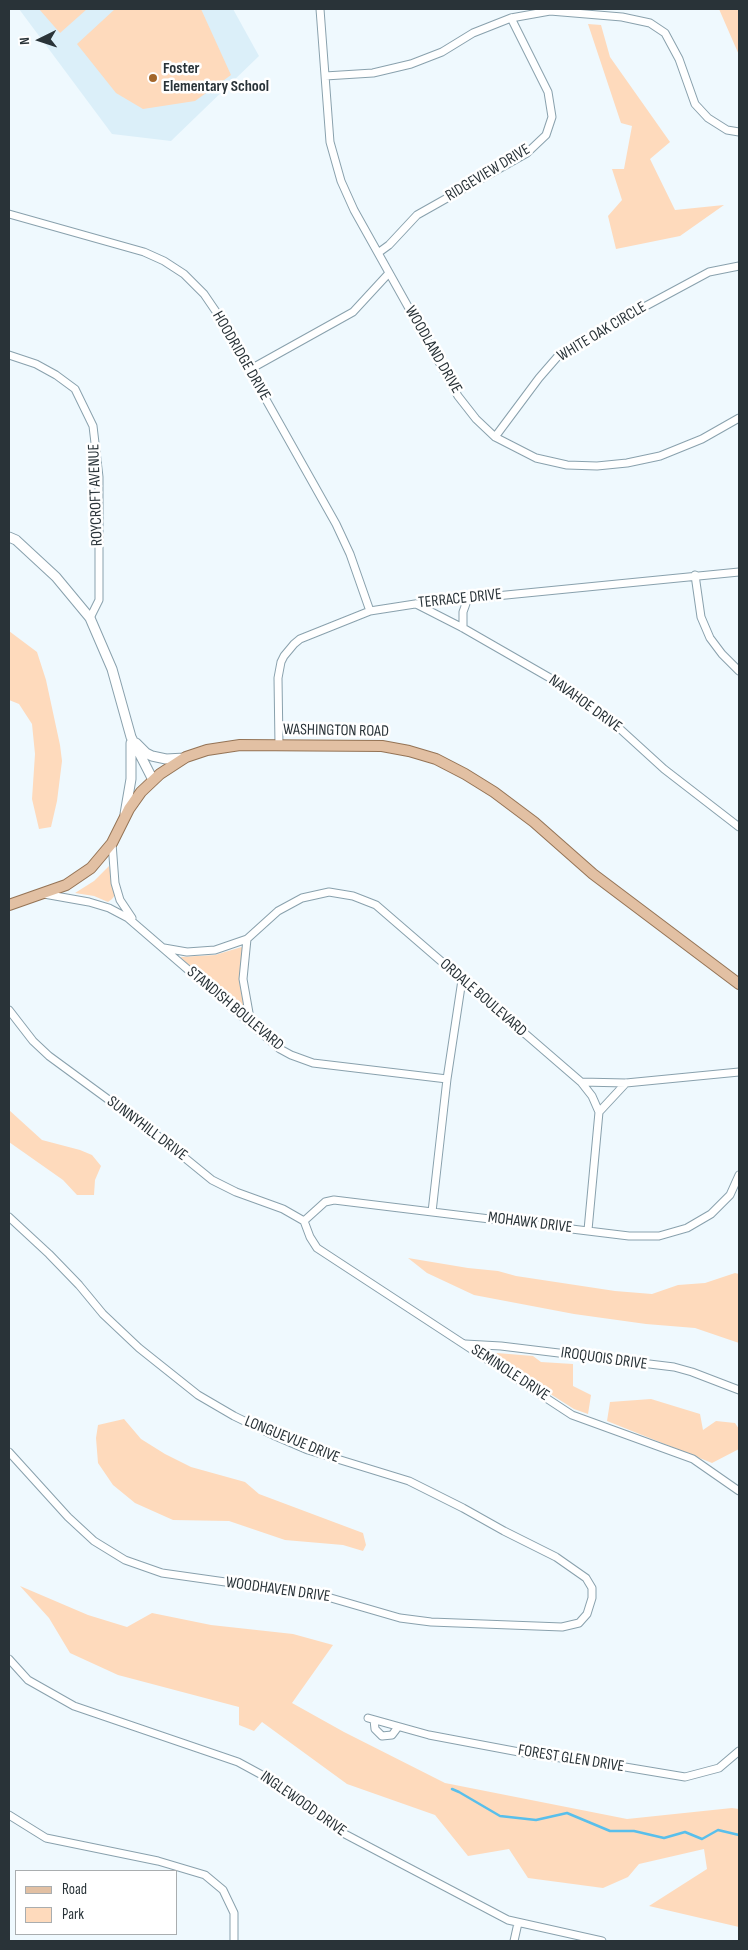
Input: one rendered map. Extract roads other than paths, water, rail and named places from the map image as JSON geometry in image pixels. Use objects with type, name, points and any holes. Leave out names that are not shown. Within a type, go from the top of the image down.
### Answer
[{"type":"main road","name":"WASHINGTON ROAD","points":[[9,905],[66,885],[83,874],[99,860],[112,843],[135,800],[153,780],[186,757],[228,746],[382,746],[409,751],[450,766],[480,782],[521,810],[593,874],[739,984]]},
{"type":"street","name":"WOODLAND DRIVE","points":[[320,9],[330,142],[340,181],[389,274],[458,396],[476,419],[495,437],[536,458],[567,465],[597,466],[627,463],[660,456],[702,439],[739,418]]},
{"type":"street","points":[[326,76],[373,73],[411,64],[442,52],[473,33],[510,18],[550,11],[622,17],[650,23],[665,33],[678,59],[695,104],[714,122],[727,130],[739,132]]},
{"type":"street","name":"RIDGEVIEW DRIVE","points":[[378,253],[389,245],[417,214],[527,153],[546,135],[552,116],[548,92],[510,18]]},
{"type":"street","name":"HOODRIDGE DRIVE","points":[[9,214],[144,252],[164,261],[184,274],[204,294],[219,316],[336,524],[361,582],[370,612]]},
{"type":"street","name":"WHITE OAK CIRCLE","points":[[495,437],[539,378],[559,355],[708,272],[739,266]]},
{"type":"street","points":[[250,371],[353,312],[389,274]]},
{"type":"street","name":"ROYCROFT AVENUE","points":[[9,356],[36,364],[56,375],[75,389],[94,426],[98,477],[99,600],[90,618]]},
{"type":"street","points":[[9,537],[16,540],[56,577],[90,618],[112,669],[131,737],[153,780]]},
{"type":"street","name":"TERRACE DRIVE","points":[[279,745],[278,678],[280,662],[284,656],[300,639],[370,612],[415,604],[468,598],[739,572]]},
{"type":"street","points":[[695,575],[702,617],[710,638],[739,672]]},
{"type":"street","points":[[463,628],[464,612],[468,598]]},
{"type":"street","name":"NAVAHOE DRIVE","points":[[415,604],[463,628],[550,678],[586,702],[619,728],[664,769],[739,827]]},
{"type":"street","points":[[131,737],[140,748],[152,756],[166,759],[186,757]]},
{"type":"street","points":[[125,818],[131,779],[131,737]]},
{"type":"street","points":[[112,843],[113,874],[117,891],[124,907],[137,924]]},
{"type":"street","name":"ORDALE BOULEVARD","points":[[164,948],[187,952],[215,950],[247,939],[278,911],[302,898],[330,892],[352,896],[376,905],[581,1082],[592,1096],[599,1112]]},
{"type":"street","name":"STANDISH BOULEVARD","points":[[42,894],[78,899],[99,905],[119,913],[137,924],[280,1049],[301,1060],[446,1079]]},
{"type":"street","points":[[247,939],[243,979],[251,1024]]},
{"type":"street","points":[[432,1212],[446,1079],[462,980]]},
{"type":"street","name":"SUNNYHILL DRIVE","points":[[9,1010],[33,1041],[49,1056],[158,1136],[212,1180],[236,1192],[284,1209],[304,1221]]},
{"type":"street","points":[[581,1082],[626,1083],[739,1072]]},
{"type":"street","points":[[588,1230],[599,1112],[626,1083]]},
{"type":"street","name":"MOHAWK DRIVE","points":[[304,1221],[326,1202],[334,1200],[639,1236],[659,1236],[687,1228],[712,1214],[730,1195],[739,1176]]},
{"type":"street","name":"LONGUEVUE DRIVE","points":[[9,1217],[50,1254],[103,1314],[139,1348],[198,1394],[234,1416],[308,1450],[409,1481],[556,1557],[586,1578],[592,1588],[592,1598],[587,1614]]},
{"type":"street","name":"SEMINOLE DRIVE","points":[[304,1221],[310,1237],[317,1248],[572,1414],[693,1459],[739,1492]]},
{"type":"street","name":"IROQUOIS DRIVE","points":[[465,1344],[501,1346],[674,1367],[739,1390]]},
{"type":"street","name":"WOODHAVEN DRIVE","points":[[9,1452],[68,1517],[94,1541],[126,1560],[162,1573],[324,1596],[400,1618],[431,1622],[562,1627],[579,1623],[587,1614]]},
{"type":"street","name":"INGLEWOOD DRIVE","points":[[9,1659],[28,1680],[74,1706],[238,1762],[274,1781],[341,1832],[500,1916],[518,1923],[602,1941]]},
{"type":"street","name":"FOREST GLEN DRIVE","points":[[398,1727],[392,1735],[382,1736],[375,1729],[371,1719],[429,1735],[535,1755],[595,1762],[685,1777],[719,1768],[739,1751]]},
{"type":"street","points":[[9,1815],[46,1838],[158,1861],[205,1875],[222,1890],[234,1913],[234,1941]]},
{"type":"street","points":[[514,1941],[518,1923]]},
{"type":"waterway","points":[[452,1789],[500,1816],[536,1820],[567,1813],[610,1831],[634,1831],[664,1838],[685,1832],[702,1839],[718,1830],[739,1835]]},
{"type":"place","name":"Foster Elementary School","points":[[153,78]]}]
